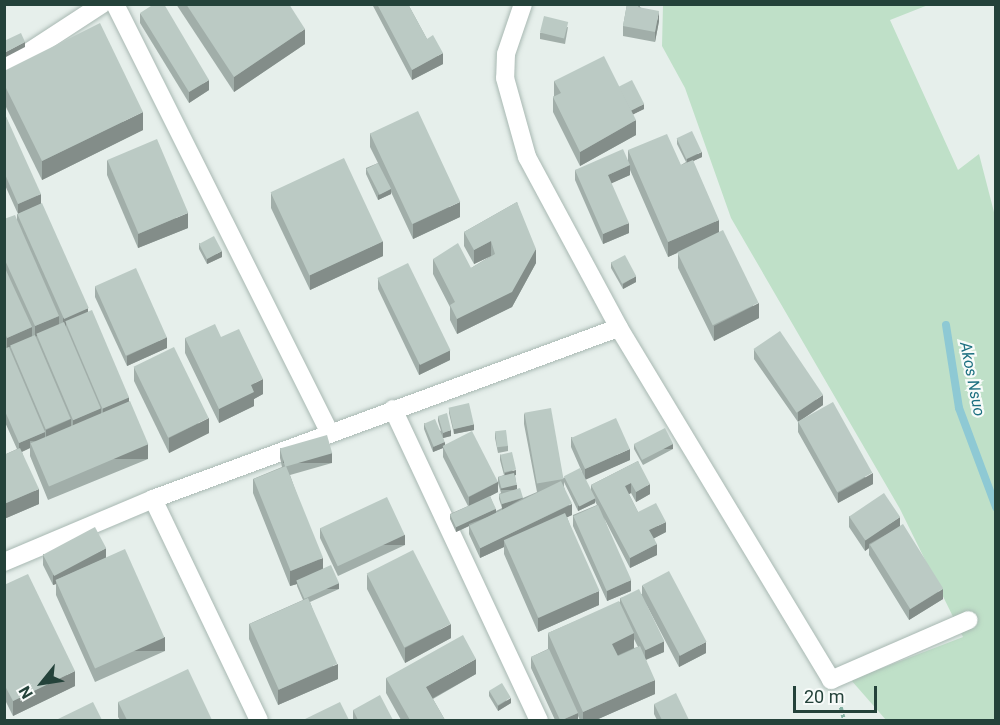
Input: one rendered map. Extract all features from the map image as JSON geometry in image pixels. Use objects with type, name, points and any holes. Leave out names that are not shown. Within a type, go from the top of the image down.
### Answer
[{"type":"street","points":[[4,68],[102,4]]},
{"type":"street","points":[[115,4],[329,432]]},
{"type":"street","points":[[523,4],[506,54],[505,78],[527,157],[619,328],[831,680],[969,620]]},
{"type":"street","points":[[4,562],[153,499],[329,432],[619,328]]},
{"type":"street","points":[[393,409],[539,720]]},
{"type":"street","points":[[153,499],[259,720]]},
{"type":"green space","points":[[663,5],[928,5],[890,20],[958,170],[979,154],[995,216],[995,720],[886,720],[851,680],[963,637],[900,509],[731,218],[685,88],[662,46]]},
{"type":"building","points":[[154,4],[164,4],[209,80],[189,92],[140,13]]},
{"type":"building","points":[[186,4],[289,4],[305,29],[234,77]]},
{"type":"building","points":[[377,4],[408,4],[427,39],[433,35],[443,53],[412,70]]},
{"type":"building","points":[[627,4],[639,4],[638,7],[659,11],[655,32],[623,26]]},
{"type":"building","points":[[544,16],[568,22],[564,39],[540,32]]},
{"type":"building","points":[[100,23],[143,112],[42,161],[4,84],[4,71]]},
{"type":"building","points":[[21,33],[25,42],[4,53],[4,41]]},
{"type":"building","points":[[604,56],[636,120],[580,152],[553,97],[561,93],[554,81]]},
{"type":"building","points":[[632,80],[644,104],[631,111],[619,87]]},
{"type":"building","points":[[418,111],[460,202],[412,224],[370,133]]},
{"type":"building","points":[[4,112],[41,194],[18,204],[4,172]]},
{"type":"building","points":[[692,131],[702,152],[686,159],[677,138]]},
{"type":"building","points":[[667,134],[681,165],[693,160],[719,220],[668,242],[628,150]]},
{"type":"building","points":[[157,139],[188,213],[139,234],[107,160]]},
{"type":"building","points":[[623,149],[630,165],[608,175],[629,223],[603,234],[575,170]]},
{"type":"building","points":[[344,158],[383,241],[309,276],[271,192]]},
{"type":"building","points":[[378,163],[391,189],[380,195],[366,169]]},
{"type":"building","points":[[517,202],[536,249],[512,292],[457,319],[450,305],[455,302],[433,259],[458,243],[471,268],[495,254],[491,241],[474,250],[464,232]]},
{"type":"building","points":[[42,203],[89,308],[64,319],[17,214]]},
{"type":"building","points":[[15,215],[59,316],[35,326],[4,258],[4,219]]},
{"type":"building","points":[[723,230],[759,303],[713,325],[677,252]]},
{"type":"building","points":[[214,236],[222,251],[207,259],[199,244]]},
{"type":"building","points":[[625,255],[636,276],[622,284],[611,263]]},
{"type":"building","points":[[408,263],[451,350],[420,365],[377,278]]},
{"type":"building","points":[[4,266],[32,327],[7,338],[4,331]]},
{"type":"building","points":[[136,268],[167,337],[126,356],[95,286]]},
{"type":"building","points":[[92,310],[129,397],[102,409],[65,321]]},
{"type":"building","points":[[64,322],[101,409],[73,420],[36,334]]},
{"type":"building","points":[[215,324],[221,337],[239,329],[263,379],[251,385],[254,392],[219,409],[185,338]]},
{"type":"building","points":[[780,331],[823,395],[797,413],[753,349]]},
{"type":"building","points":[[35,335],[71,419],[46,429],[10,346]]},
{"type":"building","points":[[9,347],[45,432],[19,443],[4,409],[4,349]]},
{"type":"building","points":[[174,347],[209,418],[168,438],[134,367]]},
{"type":"building","points":[[130,401],[148,444],[49,486],[31,443]]},
{"type":"building","points":[[833,402],[872,473],[837,492],[798,421]]},
{"type":"building","points":[[469,403],[474,424],[453,429],[449,408]]},
{"type":"building","points":[[551,408],[564,479],[537,484],[524,413]]},
{"type":"building","points":[[447,413],[451,430],[443,433],[438,416]]},
{"type":"building","points":[[616,418],[630,449],[585,469],[571,438]]},
{"type":"building","points":[[435,419],[445,442],[434,447],[424,424]]},
{"type":"building","points":[[665,428],[673,444],[642,460],[634,444]]},
{"type":"building","points":[[506,430],[508,446],[497,447],[495,431]]},
{"type":"building","points":[[472,431],[498,482],[468,497],[443,446]]},
{"type":"building","points":[[327,435],[332,453],[285,467],[280,449]]},
{"type":"building","points":[[20,448],[39,489],[4,504],[4,455]]},
{"type":"building","points":[[512,452],[516,470],[504,472],[500,455]]},
{"type":"building","points":[[638,461],[650,484],[636,492],[631,483],[625,486],[638,512],[656,503],[666,522],[649,530],[657,544],[630,558],[591,485]]},
{"type":"building","points":[[286,466],[323,558],[291,571],[254,479]]},
{"type":"building","points":[[580,468],[595,498],[579,506],[564,476]]},
{"type":"building","points":[[514,473],[517,485],[501,489],[498,477]]},
{"type":"building","points":[[561,481],[572,503],[480,548],[469,526]]},
{"type":"building","points":[[520,488],[523,498],[502,504],[499,494]]},
{"type":"building","points":[[884,493],[900,517],[865,541],[849,516]]},
{"type":"building","points":[[490,496],[496,509],[456,527],[450,515]]},
{"type":"building","points":[[387,497],[405,535],[338,566],[320,528]]},
{"type":"building","points":[[598,505],[631,580],[607,591],[573,516]]},
{"type":"building","points":[[565,513],[600,591],[538,618],[504,540]]},
{"type":"building","points":[[903,524],[943,588],[910,609],[870,545]]},
{"type":"building","points":[[95,527],[106,548],[54,576],[43,555]]},
{"type":"building","points":[[125,549],[164,638],[95,669],[56,580]]},
{"type":"building","points":[[413,550],[451,624],[404,648],[367,574]]},
{"type":"building","points":[[331,565],[339,583],[304,599],[296,580]]},
{"type":"building","points":[[669,571],[707,642],[680,656],[643,585]]},
{"type":"building","points":[[28,574],[75,671],[13,701],[4,684],[4,585]]},
{"type":"building","points":[[639,589],[664,641],[646,650],[620,598]]},
{"type":"building","points":[[308,598],[337,664],[279,690],[250,624]]},
{"type":"building","points":[[619,601],[634,633],[612,644],[618,656],[640,646],[655,680],[583,712],[548,633]]},
{"type":"building","points":[[463,635],[476,659],[426,687],[445,720],[410,720],[386,678]]},
{"type":"building","points":[[549,649],[578,713],[562,720],[531,657]]},
{"type":"building","points":[[188,669],[212,720],[127,720],[118,702]]},
{"type":"building","points":[[502,683],[511,698],[498,705],[489,691]]},
{"type":"building","points":[[676,693],[689,720],[662,720],[654,704]]},
{"type":"building","points":[[380,695],[393,720],[358,720],[353,710]]},
{"type":"building","points":[[93,702],[102,720],[56,720]]},
{"type":"building","points":[[340,702],[349,720],[303,720]]},
{"type":"waterway","name":"Akos Nsuo","points":[[946,325],[959,408],[996,507]]}]
